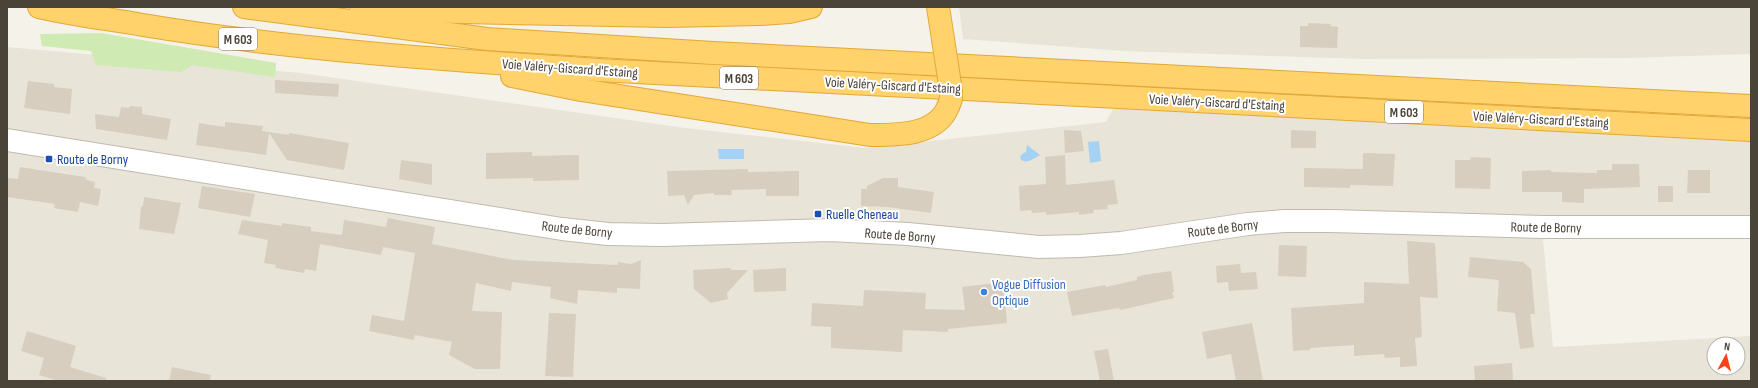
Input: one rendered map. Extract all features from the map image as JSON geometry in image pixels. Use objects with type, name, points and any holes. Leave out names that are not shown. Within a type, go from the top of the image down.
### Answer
[{"type":"highway","name":"Voie Valéry-Giscard d'Estaing","points":[[39,7],[189,33],[287,46],[421,58],[598,70],[1751,130]]},
{"type":"highway","name":"Voie Valéry-Giscard d'Estaing","points":[[247,7],[487,39],[713,53],[1751,106]]},
{"type":"highway","points":[[247,7],[666,16],[760,14],[789,12],[811,7]]},
{"type":"highway","points":[[421,58],[581,90],[870,135],[897,135],[918,131],[935,124],[945,116],[951,99],[938,7]]},
{"type":"street","name":"Route de Borny","points":[[7,140],[555,228],[608,234],[662,236],[830,230],[908,234],[1039,247],[1121,243],[1248,224],[1284,221],[1542,227],[1751,226]]},
{"type":"shaded area","points":[[959,7],[1751,7],[1751,54],[1628,58],[1363,59],[1124,51],[963,39]]},
{"type":"shaded area","points":[[7,47],[301,73],[685,128],[866,148],[1106,122],[1120,97],[1751,130],[1751,227],[1542,227],[1553,347],[1706,338],[1706,376],[1746,376],[1746,336],[1751,336],[1751,381],[7,381]]},
{"type":"green space","points":[[101,33],[276,63],[275,77],[192,65],[181,72],[96,65],[91,51],[42,46],[40,34]]},
{"type":"water","points":[[1099,141],[1101,161],[1090,163],[1088,142]]},
{"type":"water","points":[[1027,145],[1040,155],[1030,160],[1021,160],[1020,157],[1026,152]]},
{"type":"water","points":[[718,149],[744,149],[744,159],[719,159]]},
{"type":"building","points":[[1308,23],[1331,24],[1330,26],[1338,27],[1337,48],[1300,47],[1300,26],[1308,26]]},
{"type":"building","points":[[275,80],[339,84],[338,97],[275,93]]},
{"type":"building","points":[[28,81],[54,84],[54,87],[72,89],[70,114],[24,108]]},
{"type":"building","points":[[130,106],[142,107],[142,114],[171,119],[167,140],[96,129],[95,114],[119,117],[121,107],[129,108]]},
{"type":"building","points":[[225,122],[263,126],[262,131],[289,135],[289,133],[349,143],[344,170],[287,160],[269,133],[266,155],[196,145],[199,123],[225,127]]},
{"type":"building","points":[[1064,130],[1081,131],[1084,151],[1065,153]]},
{"type":"building","points":[[1291,130],[1316,131],[1316,148],[1291,148]]},
{"type":"building","points":[[532,152],[532,156],[579,155],[579,180],[533,181],[533,178],[486,179],[486,153]]},
{"type":"building","points":[[1363,153],[1395,154],[1393,186],[1350,185],[1350,188],[1304,187],[1304,168],[1363,169]]},
{"type":"building","points":[[1065,155],[1066,185],[1114,180],[1118,204],[1107,205],[1108,209],[1093,210],[1094,213],[1079,215],[1079,212],[1046,215],[1046,212],[1032,213],[1031,210],[1020,211],[1019,186],[1046,184],[1045,157]]},
{"type":"building","points":[[1471,157],[1491,158],[1490,189],[1455,188],[1455,160],[1470,160]]},
{"type":"building","points":[[401,160],[432,164],[432,185],[399,179]]},
{"type":"building","points":[[1612,164],[1639,164],[1640,187],[1584,189],[1584,203],[1562,202],[1562,192],[1522,192],[1522,171],[1551,170],[1551,172],[1597,173],[1597,170],[1612,170]]},
{"type":"building","points":[[20,167],[85,177],[87,180],[95,182],[94,188],[101,189],[98,206],[80,202],[78,212],[54,208],[55,204],[7,197],[7,178],[18,179]]},
{"type":"building","points":[[748,169],[748,172],[799,171],[799,196],[766,196],[766,189],[731,190],[732,195],[714,195],[714,193],[694,195],[688,205],[684,195],[668,196],[667,171]]},
{"type":"building","points":[[1688,170],[1710,170],[1710,193],[1687,193]]},
{"type":"building","points":[[883,178],[898,178],[898,187],[934,192],[931,213],[888,207],[861,206],[861,189],[867,189],[867,186]]},
{"type":"building","points":[[202,186],[255,194],[250,217],[198,208]]},
{"type":"building","points":[[1658,186],[1673,186],[1673,202],[1658,202]]},
{"type":"building","points":[[144,197],[181,203],[174,234],[139,229],[141,207],[143,206]]},
{"type":"building","points":[[388,218],[435,227],[432,244],[513,260],[618,265],[618,262],[631,264],[641,260],[640,289],[617,288],[617,293],[579,290],[577,304],[550,298],[551,287],[512,282],[511,291],[476,283],[472,311],[502,312],[500,369],[475,369],[449,355],[452,342],[415,335],[414,340],[369,331],[372,315],[404,321],[415,253],[383,247],[381,255],[320,244],[316,271],[305,269],[304,273],[275,268],[276,265],[264,263],[268,240],[238,234],[242,220],[282,226],[282,223],[311,227],[311,231],[342,235],[344,220],[386,227]]},
{"type":"building","points":[[1407,241],[1435,243],[1438,298],[1420,297],[1422,337],[1415,338],[1417,366],[1400,367],[1400,357],[1385,358],[1384,354],[1354,356],[1354,345],[1310,348],[1310,350],[1293,351],[1291,308],[1364,303],[1364,282],[1409,284]]},
{"type":"building","points":[[1279,245],[1307,246],[1306,277],[1278,276]]},
{"type":"building","points":[[1470,257],[1523,262],[1531,269],[1535,314],[1530,314],[1534,347],[1520,349],[1515,313],[1497,311],[1499,280],[1468,277]]},
{"type":"building","points":[[1240,264],[1241,273],[1256,272],[1258,289],[1229,291],[1228,282],[1217,283],[1216,266]]},
{"type":"building","points":[[731,268],[731,270],[748,270],[727,293],[728,299],[711,303],[694,289],[693,270]]},
{"type":"building","points":[[786,268],[786,291],[754,292],[753,270]]},
{"type":"building","points":[[1171,271],[1174,292],[1172,292],[1174,298],[1120,310],[1119,308],[1072,316],[1067,292],[1105,285],[1106,287],[1137,280],[1137,277],[1143,275]]},
{"type":"building","points":[[1003,282],[1007,323],[948,329],[948,332],[903,330],[902,352],[831,348],[831,327],[811,326],[812,303],[863,306],[864,290],[926,293],[925,309],[965,310],[962,287]]},
{"type":"building","points":[[549,313],[576,314],[573,377],[545,376]]},
{"type":"building","points":[[1252,323],[1263,381],[1236,381],[1231,354],[1207,359],[1202,332]]},
{"type":"building","points":[[27,331],[76,346],[70,367],[106,378],[106,381],[59,381],[39,375],[44,358],[21,351]]},
{"type":"building","points":[[1108,349],[1114,381],[1100,381],[1094,351]]},
{"type":"building","points":[[1512,363],[1513,381],[1475,381],[1474,366]]},
{"type":"building","points":[[172,367],[211,375],[210,381],[169,381]]},
{"type":"place","name":"Route de Borny","points":[[49,159]]},
{"type":"place","name":"Ruelle Cheneau","points":[[818,214]]},
{"type":"place","name":"Vogue Diffusion Optique","points":[[984,292]]}]
